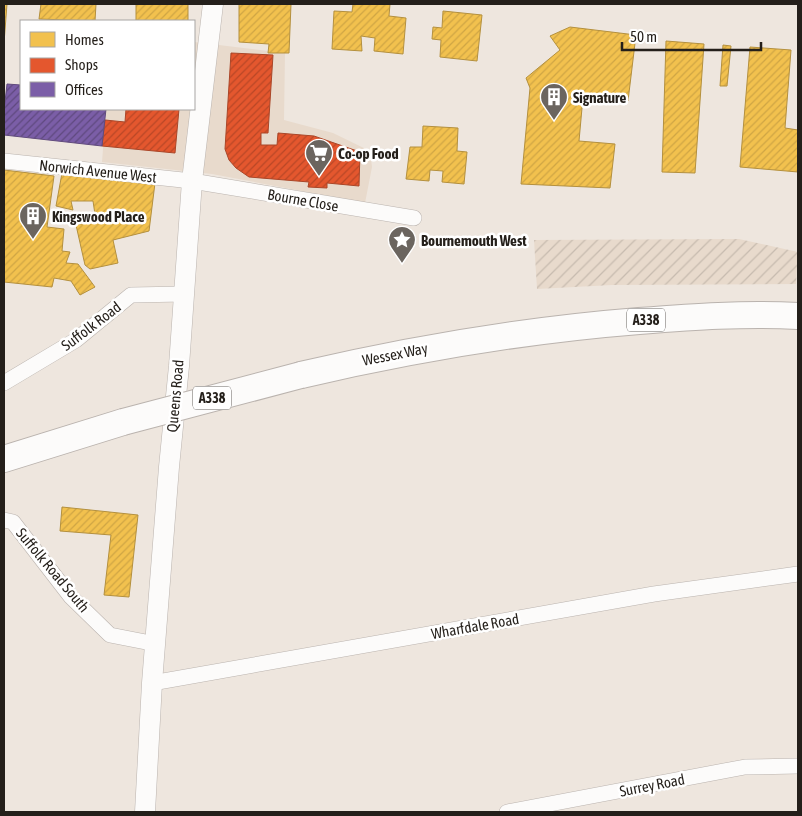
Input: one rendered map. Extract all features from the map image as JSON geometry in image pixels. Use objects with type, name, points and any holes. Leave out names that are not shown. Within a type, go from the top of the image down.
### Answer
[{"type":"highway","name":"Wessex Way","points":[[4,459],[123,422],[301,375],[388,356],[526,332],[597,324],[720,315],[798,316]]},
{"type":"street","name":"Queens Road","points":[[145,812],[152,683],[192,181],[213,4]]},
{"type":"street","name":"Norwich Avenue West","points":[[4,161],[192,181]]},
{"type":"street","name":"Bourne Close","points":[[192,181],[414,218]]},
{"type":"street","name":"Suffolk Road","points":[[4,383],[76,340],[131,294],[184,294]]},
{"type":"street","name":"Suffolk Road South","points":[[4,520],[13,522],[71,596],[110,635],[156,644]]},
{"type":"street","name":"Wharfdale Road","points":[[152,683],[654,594],[798,574]]},
{"type":"street","name":"Surrey Road","points":[[507,812],[745,767],[798,766]]},
{"type":"street","name":"Queens Road","points":[[147,788],[149,812]]},
{"type":"shaded area","points":[[195,42],[285,53],[284,120],[333,133],[370,151],[372,167],[365,203],[212,174],[102,162],[106,110],[195,110]]},
{"type":"shaded area","points":[[739,239],[798,252],[796,284],[612,285],[537,289],[534,240]]},
{"type":"building: Homes","points":[[4,4],[7,4],[4,43]]},
{"type":"building: Homes","points":[[41,4],[96,4],[95,20],[39,19]]},
{"type":"building: Homes","points":[[136,4],[188,4],[188,20],[136,20]]},
{"type":"building: Homes","points":[[239,4],[291,4],[289,53],[268,53],[269,44],[239,42]]},
{"type":"building: Homes","points":[[353,4],[390,4],[389,16],[406,18],[403,54],[374,51],[375,38],[361,36],[362,51],[332,49],[334,11],[352,12]]},
{"type":"building: Homes","points":[[443,11],[482,15],[477,61],[440,57],[441,40],[432,39],[433,27],[442,28]]},
{"type":"building: Homes","name":"Signature","points":[[570,27],[636,35],[628,101],[583,97],[579,141],[615,144],[610,188],[521,184],[530,88],[526,78],[560,50],[550,36]]},
{"type":"building: Homes","points":[[666,41],[704,44],[695,173],[662,172]]},
{"type":"building: Homes","points":[[723,45],[731,46],[727,86],[720,86]]},
{"type":"building: Homes","points":[[750,47],[791,50],[785,128],[798,130],[798,172],[740,167]]},
{"type":"building: Homes","points":[[423,126],[458,128],[457,151],[467,152],[464,184],[442,182],[443,171],[430,170],[429,181],[406,179],[410,147],[422,147]]},
{"type":"building: Homes","name":"Kingswood Place","points":[[4,170],[54,176],[47,227],[64,229],[62,251],[70,252],[66,263],[78,264],[95,287],[80,295],[71,281],[54,278],[52,287],[4,282]]},
{"type":"building: Homes","points":[[62,173],[155,183],[149,231],[113,240],[118,263],[90,269],[85,265],[76,225],[96,221],[93,201],[71,201],[73,210],[56,206]]},
{"type":"building: Homes","points":[[62,507],[138,515],[129,597],[104,595],[111,535],[60,531]]},
{"type":"building: Shops","points":[[231,53],[273,55],[268,133],[261,133],[261,145],[277,145],[278,133],[314,136],[360,152],[359,186],[327,183],[327,188],[308,187],[309,182],[249,177],[236,168],[229,160],[225,149]]},
{"type":"building: Shops","points":[[126,110],[179,110],[175,153],[102,146],[105,120],[125,122]]},
{"type":"building: Offices","points":[[7,84],[20,85],[20,110],[106,110],[102,146],[4,135]]},
{"type":"place","name":"Signature","points":[[554,121]]},
{"type":"place","name":"Co-op Food","points":[[319,177]]},
{"type":"place","name":"Kingswood Place","points":[[33,240]]},
{"type":"place","name":"Bournemouth West","points":[[402,264]]}]
